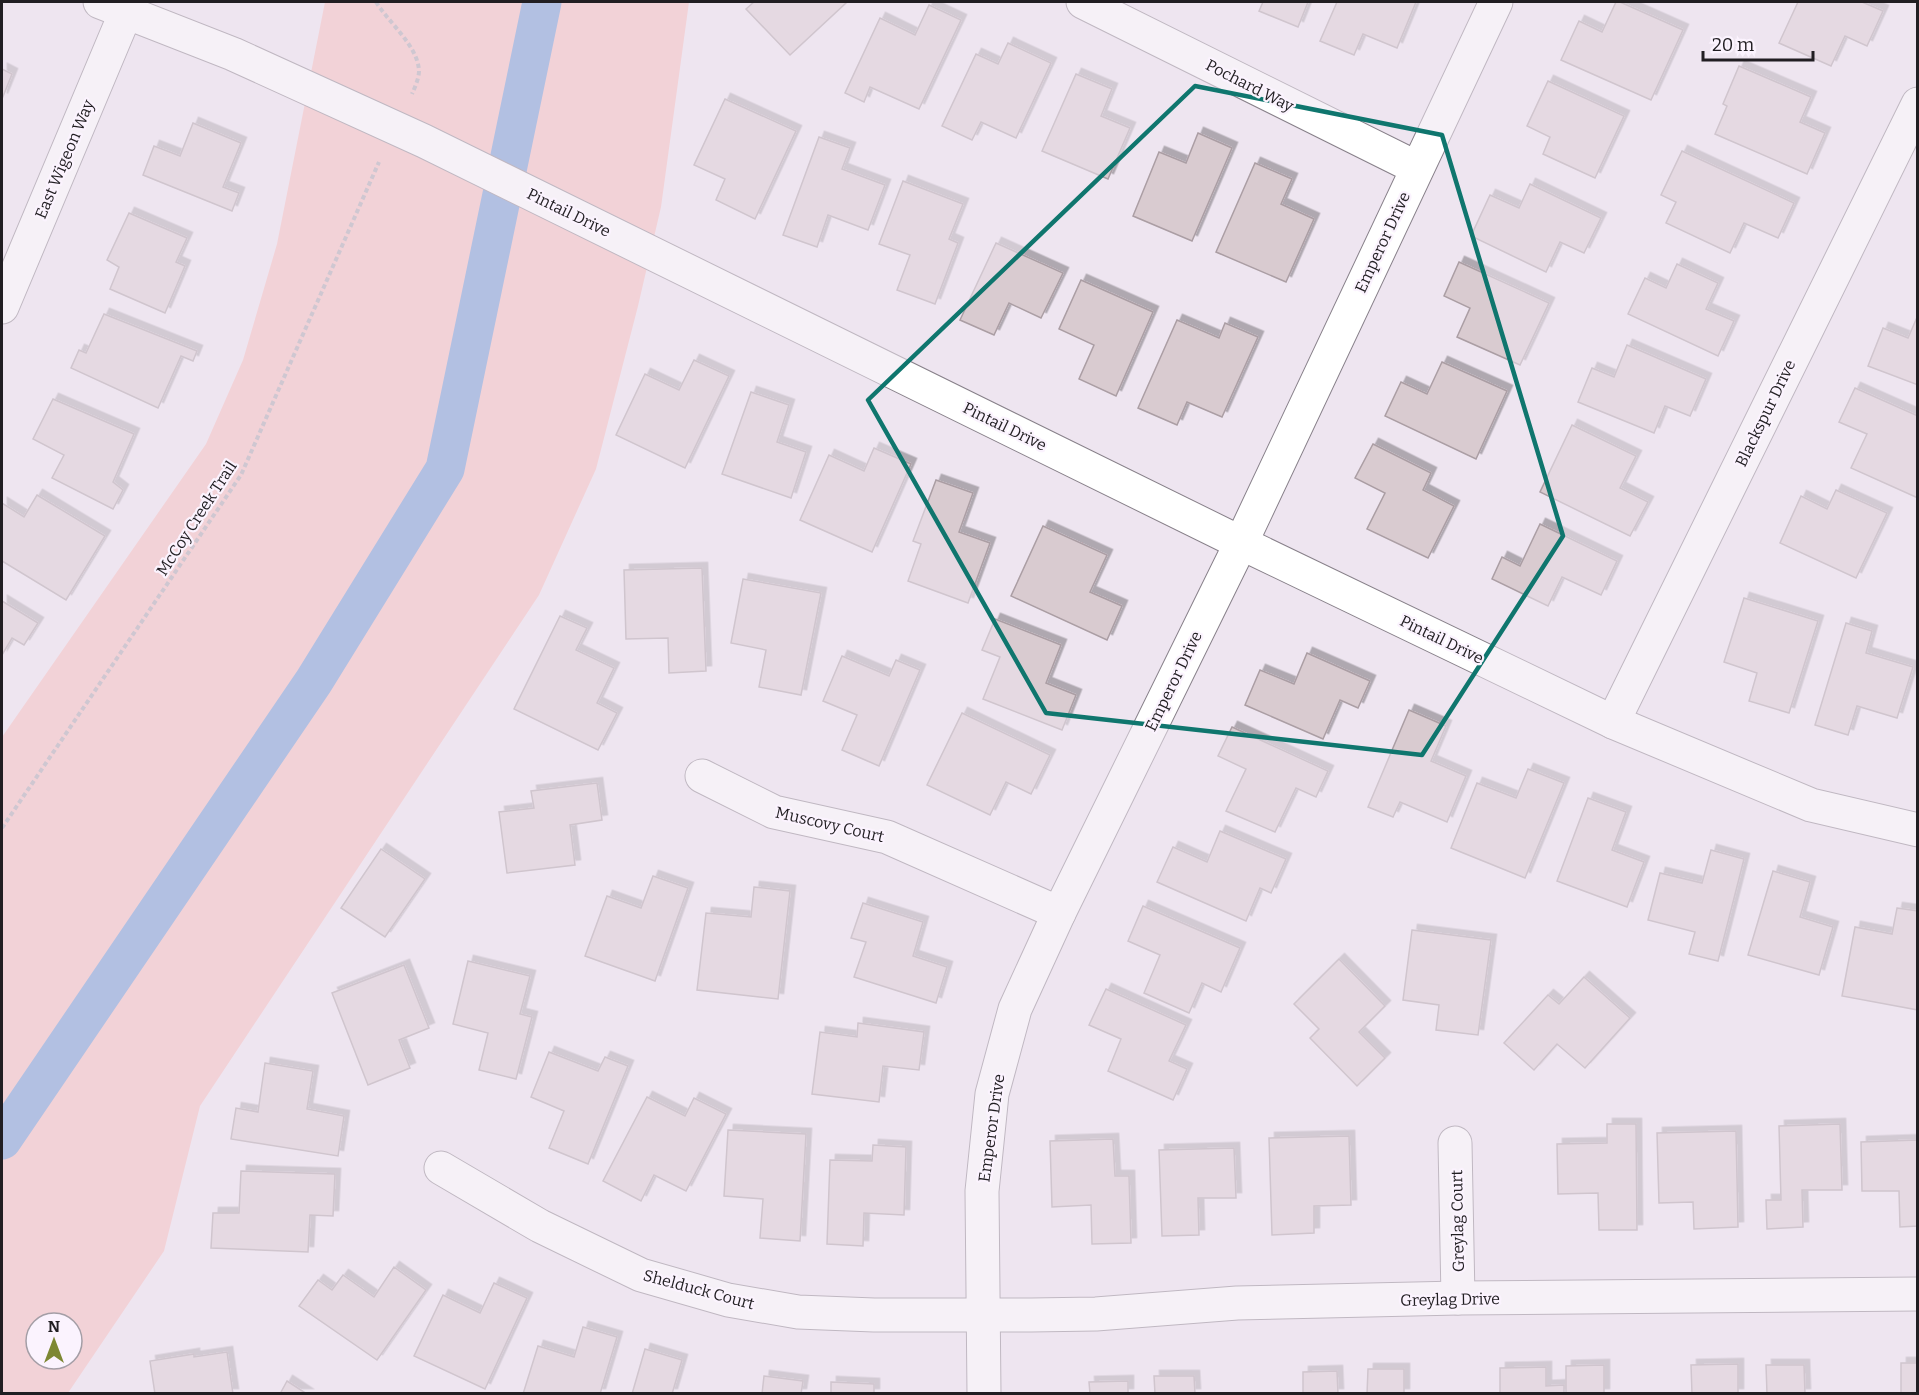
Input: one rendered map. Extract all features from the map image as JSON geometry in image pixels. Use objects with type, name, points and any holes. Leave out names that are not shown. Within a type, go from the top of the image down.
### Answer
[{"type":"street","name":"Pochard Way","points":[[1083,2],[1417,168]]},
{"type":"street","name":"Emperor Drive","points":[[984,1394],[982,1191],[992,1094],[1015,1009],[1059,913],[1241,543],[1496,2]]},
{"type":"street","name":"Pintail Drive","points":[[113,7],[233,54],[424,141],[1241,543],[1613,722],[1811,805],[1917,830]]},
{"type":"street","name":"East Wigeon Way","points":[[2,307],[113,7]]},
{"type":"street","name":"Blackspur Drive","points":[[1613,722],[1917,104]]},
{"type":"street","name":"Muscovy Court","points":[[702,776],[774,812],[887,837],[1059,913]]},
{"type":"street","name":"Greylag Court","points":[[1455,1143],[1458,1298]]},
{"type":"street","name":"Shelduck Court","points":[[441,1168],[540,1226],[641,1275],[728,1300],[798,1312],[983,1316]]},
{"type":"street","name":"Greylag Drive","points":[[983,1316],[1096,1314],[1238,1303],[1458,1298],[1917,1294]]},
{"type":"path","points":[[376,2],[414,51],[419,72],[412,94]]},
{"type":"path","name":"McCoy Creek Trail","points":[[2,828],[241,475],[379,162]]},
{"type":"highlighted area","points":[[1195,86],[1442,135],[1563,536],[1422,755],[1046,713],[868,400]]},
{"type":"shaded area","points":[[325,2],[689,2],[661,207],[638,306],[596,469],[539,595],[200,1106],[164,1251],[84,1369],[84,1311],[24,1311],[24,1371],[83,1371],[68,1393],[2,1394],[2,737],[206,444],[243,360],[277,244]]},
{"type":"building","points":[[754,2],[847,2],[790,55],[746,9]]},
{"type":"building","points":[[1263,2],[1308,2],[1298,27],[1259,11]]},
{"type":"building","points":[[1337,2],[1416,2],[1397,48],[1363,34],[1354,55],[1320,41]]},
{"type":"building","points":[[1616,2],[1683,30],[1651,100],[1561,60],[1579,21],[1602,32]]},
{"type":"building","points":[[1798,2],[1862,2],[1883,11],[1867,46],[1845,36],[1831,66],[1779,43]]},
{"type":"building","points":[[929,5],[961,20],[919,109],[870,87],[864,102],[845,93],[880,18],[915,35]]},
{"type":"building","points":[[1008,43],[1051,63],[1016,138],[981,122],[972,140],[942,126],[976,54],[998,64]]},
{"type":"building","points":[[1739,66],[1811,97],[1800,122],[1825,133],[1807,174],[1715,134],[1727,106],[1723,104]]},
{"type":"building","points":[[2,69],[12,74],[2,99]]},
{"type":"building","points":[[1076,74],[1112,89],[1101,116],[1130,128],[1108,179],[1042,151]]},
{"type":"building","points":[[1548,81],[1624,116],[1595,178],[1543,154],[1550,137],[1527,126]]},
{"type":"building","points":[[725,99],[796,131],[755,219],[716,200],[725,179],[694,165]]},
{"type":"building","points":[[193,123],[241,143],[223,187],[239,193],[232,211],[143,175],[154,146],[180,156]]},
{"type":"building","points":[[1198,133],[1232,148],[1192,241],[1133,216],[1159,152],[1186,163]]},
{"type":"building","points":[[819,137],[850,148],[842,169],[885,185],[868,230],[828,215],[817,247],[783,235]]},
{"type":"building","points":[[1682,151],[1794,203],[1778,238],[1744,223],[1730,253],[1666,223],[1676,202],[1661,195]]},
{"type":"building","points":[[1255,163],[1292,179],[1281,204],[1314,219],[1286,282],[1216,252]]},
{"type":"building","points":[[903,181],[963,204],[949,239],[958,243],[935,304],[897,290],[910,255],[879,244]]},
{"type":"building","points":[[1530,184],[1601,218],[1584,253],[1560,242],[1546,272],[1471,236],[1490,195],[1519,208]]},
{"type":"building","points":[[129,213],[187,238],[176,262],[185,266],[165,313],[110,289],[119,267],[107,260]]},
{"type":"building","points":[[996,243],[1063,273],[1041,318],[1009,303],[994,335],[960,320]]},
{"type":"building","points":[[1459,262],[1549,303],[1520,365],[1457,337],[1470,308],[1444,296]]},
{"type":"building","points":[[1677,264],[1718,283],[1706,309],[1734,321],[1718,356],[1628,314],[1645,278],[1666,288]]},
{"type":"building","points":[[1081,280],[1153,312],[1116,396],[1079,379],[1094,345],[1059,329]]},
{"type":"building","points":[[104,314],[197,351],[193,361],[181,356],[158,408],[71,368],[79,350],[86,353]]},
{"type":"building","points":[[1918,315],[1918,385],[1868,366],[1883,328],[1908,338]]},
{"type":"building","points":[[1177,320],[1219,338],[1225,323],[1258,337],[1222,417],[1187,402],[1177,425],[1138,408]]},
{"type":"building","points":[[1627,345],[1706,379],[1690,416],[1665,406],[1654,433],[1578,402],[1592,368],[1614,377]]},
{"type":"building","points":[[694,360],[729,376],[685,468],[616,435],[645,374],[679,390]]},
{"type":"building","points":[[1442,362],[1507,391],[1476,459],[1385,416],[1401,382],[1427,394]]},
{"type":"building","points":[[1855,388],[1918,416],[1918,498],[1851,468],[1867,434],[1839,422]]},
{"type":"building","points":[[751,392],[789,405],[777,442],[806,452],[791,498],[722,474]]},
{"type":"building","points":[[53,399],[134,434],[113,482],[123,490],[113,509],[52,478],[64,455],[33,439]]},
{"type":"building","points":[[1572,425],[1636,456],[1620,488],[1648,502],[1630,536],[1540,492]]},
{"type":"building","points":[[1373,444],[1431,473],[1423,490],[1454,506],[1428,558],[1367,529],[1385,493],[1355,478]]},
{"type":"building","points":[[874,448],[911,464],[872,552],[800,520],[829,455],[864,471]]},
{"type":"building","points":[[936,480],[973,493],[959,532],[990,543],[968,603],[908,581],[921,544],[913,541]]},
{"type":"building","points":[[1836,490],[1887,513],[1856,578],[1780,543],[1801,496],[1827,509]]},
{"type":"building","points":[[37,495],[105,536],[66,600],[2,561],[2,503],[24,517]]},
{"type":"building","points":[[1540,524],[1617,561],[1601,595],[1562,577],[1548,606],[1492,579],[1502,557],[1520,566]]},
{"type":"building","points":[[1043,526],[1107,555],[1090,592],[1122,606],[1107,640],[1011,596]]},
{"type":"building","points":[[702,568],[706,671],[669,673],[668,638],[626,639],[624,570]]},
{"type":"building","points":[[743,579],[821,593],[801,695],[759,687],[766,650],[731,643]]},
{"type":"building","points":[[1744,598],[1818,621],[1789,713],[1749,701],[1757,673],[1724,662]]},
{"type":"building","points":[[2,601],[38,623],[24,645],[12,638],[2,655]]},
{"type":"building","points":[[560,616],[587,628],[576,650],[614,668],[597,703],[617,713],[598,750],[514,709]]},
{"type":"building","points":[[995,619],[1061,645],[1046,683],[1076,695],[1062,730],[983,699],[1000,657],[982,650]]},
{"type":"building","points":[[1846,623],[1872,631],[1866,653],[1913,667],[1897,718],[1857,706],[1848,735],[1815,725]]},
{"type":"building","points":[[1307,653],[1370,681],[1358,708],[1340,700],[1323,739],[1245,705],[1260,670],[1294,684]]},
{"type":"building","points":[[842,656],[889,676],[896,660],[920,670],[879,766],[842,750],[857,715],[823,701]]},
{"type":"building","points":[[1409,710],[1446,726],[1431,761],[1466,776],[1447,822],[1400,802],[1393,817],[1368,807]]},
{"type":"building","points":[[962,713],[1050,755],[1031,794],[1006,782],[990,815],[927,785]]},
{"type":"building","points":[[1232,727],[1328,771],[1316,797],[1296,788],[1275,832],[1226,811],[1246,769],[1218,756]]},
{"type":"building","points":[[1528,769],[1564,783],[1525,878],[1451,848],[1477,783],[1516,798]]},
{"type":"building","points":[[597,783],[602,820],[570,825],[575,865],[507,873],[499,812],[534,808],[531,791]]},
{"type":"building","points":[[1588,798],[1626,812],[1612,850],[1644,862],[1627,907],[1557,881]]},
{"type":"building","points":[[1220,831],[1286,859],[1271,893],[1260,888],[1246,921],[1157,882],[1173,847],[1207,862]]},
{"type":"building","points":[[381,849],[425,879],[385,937],[341,908]]},
{"type":"building","points":[[1711,850],[1744,859],[1718,961],[1689,954],[1695,932],[1648,920],[1660,873],[1702,883]]},
{"type":"building","points":[[1773,871],[1810,882],[1800,917],[1833,927],[1819,975],[1748,955]]},
{"type":"building","points":[[653,876],[688,888],[655,981],[585,956],[607,896],[641,908]]},
{"type":"building","points":[[754,887],[790,891],[778,999],[697,990],[706,913],[751,917]]},
{"type":"building","points":[[863,903],[923,922],[913,956],[947,967],[936,1003],[854,977],[866,942],[851,938]]},
{"type":"building","points":[[1143,906],[1240,948],[1221,992],[1202,983],[1189,1013],[1144,993],[1160,955],[1128,941]]},
{"type":"building","points":[[1897,908],[1918,911],[1918,1010],[1842,996],[1855,927],[1892,934]]},
{"type":"building","points":[[1412,930],[1491,940],[1478,1035],[1436,1030],[1439,1005],[1403,1000]]},
{"type":"building","points":[[1339,959],[1385,1006],[1359,1032],[1385,1058],[1357,1086],[1310,1038],[1319,1029],[1294,1004]]},
{"type":"building","points":[[468,961],[530,976],[520,1014],[532,1017],[516,1079],[479,1070],[488,1033],[453,1024]]},
{"type":"building","points":[[404,965],[429,1028],[399,1040],[410,1068],[368,1085],[332,993]]},
{"type":"building","points":[[1584,977],[1630,1018],[1585,1068],[1557,1044],[1534,1070],[1504,1043],[1548,995],[1559,1004]]},
{"type":"building","points":[[1106,989],[1186,1025],[1169,1061],[1187,1069],[1173,1100],[1108,1071],[1121,1039],[1089,1025]]},
{"type":"building","points":[[858,1023],[924,1032],[919,1070],[883,1066],[879,1102],[812,1094],[820,1032],[857,1037]]},
{"type":"building","points":[[549,1052],[598,1071],[605,1057],[628,1066],[588,1164],[549,1148],[564,1111],[531,1097]]},
{"type":"building","points":[[265,1063],[313,1071],[307,1109],[344,1116],[338,1156],[231,1139],[236,1108],[258,1112]]},
{"type":"building","points":[[647,1097],[685,1116],[694,1098],[726,1114],[686,1191],[654,1175],[641,1201],[603,1181]]},
{"type":"building","points":[[1607,1124],[1636,1124],[1637,1230],[1599,1230],[1598,1193],[1558,1194],[1557,1144],[1607,1143]]},
{"type":"building","points":[[1840,1124],[1842,1190],[1802,1190],[1803,1227],[1767,1229],[1766,1200],[1781,1200],[1779,1126]]},
{"type":"building","points":[[728,1130],[806,1134],[800,1241],[760,1238],[763,1199],[724,1196]]},
{"type":"building","points":[[1736,1131],[1738,1227],[1694,1229],[1693,1202],[1659,1203],[1657,1133]]},
{"type":"building","points":[[1349,1136],[1351,1205],[1314,1206],[1314,1233],[1272,1235],[1269,1138]]},
{"type":"building","points":[[1113,1139],[1115,1176],[1129,1176],[1131,1243],[1092,1244],[1091,1205],[1052,1207],[1050,1141]]},
{"type":"building","points":[[1918,1140],[1918,1226],[1900,1227],[1899,1191],[1862,1191],[1861,1142]]},
{"type":"building","points":[[873,1145],[906,1147],[904,1215],[864,1213],[863,1246],[827,1244],[830,1160],[872,1161]]},
{"type":"building","points":[[1234,1148],[1236,1198],[1198,1198],[1199,1235],[1162,1236],[1159,1150]]},
{"type":"building","points":[[241,1171],[335,1174],[333,1216],[310,1215],[308,1252],[211,1248],[213,1213],[239,1213]]},
{"type":"building","points":[[394,1267],[426,1290],[377,1360],[299,1306],[318,1280],[332,1290],[343,1275],[374,1297]]},
{"type":"building","points":[[494,1283],[527,1298],[485,1389],[414,1356],[443,1295],[480,1313]]},
{"type":"building","points":[[583,1327],[617,1337],[600,1394],[523,1394],[538,1346],[574,1357]]},
{"type":"building","points":[[645,1349],[682,1360],[672,1394],[632,1394]]},
{"type":"building","points":[[227,1352],[233,1394],[155,1394],[150,1361],[194,1354],[194,1357]]},
{"type":"building","points":[[1901,1363],[1918,1363],[1918,1394],[1901,1394]]},
{"type":"building","points":[[1738,1364],[1738,1394],[1692,1394],[1691,1365]]},
{"type":"building","points":[[1604,1365],[1604,1394],[1566,1394],[1566,1366]]},
{"type":"building","points":[[1766,1365],[1804,1365],[1805,1394],[1767,1394]]},
{"type":"building","points":[[1546,1367],[1546,1386],[1564,1385],[1564,1394],[1500,1394],[1500,1368]]},
{"type":"building","points":[[1368,1369],[1404,1369],[1404,1394],[1367,1394]]},
{"type":"building","points":[[1337,1371],[1338,1394],[1303,1394],[1303,1372]]},
{"type":"building","points":[[764,1376],[803,1381],[801,1394],[762,1394]]},
{"type":"building","points":[[1154,1376],[1194,1376],[1195,1394],[1155,1394]]},
{"type":"building","points":[[287,1381],[307,1394],[280,1394]]},
{"type":"building","points":[[1128,1381],[1128,1394],[1090,1394],[1089,1382]]},
{"type":"building","points":[[831,1382],[874,1384],[874,1394],[831,1394]]},
{"type":"waterway","points":[[2,1140],[314,681],[445,469],[542,2]]}]
